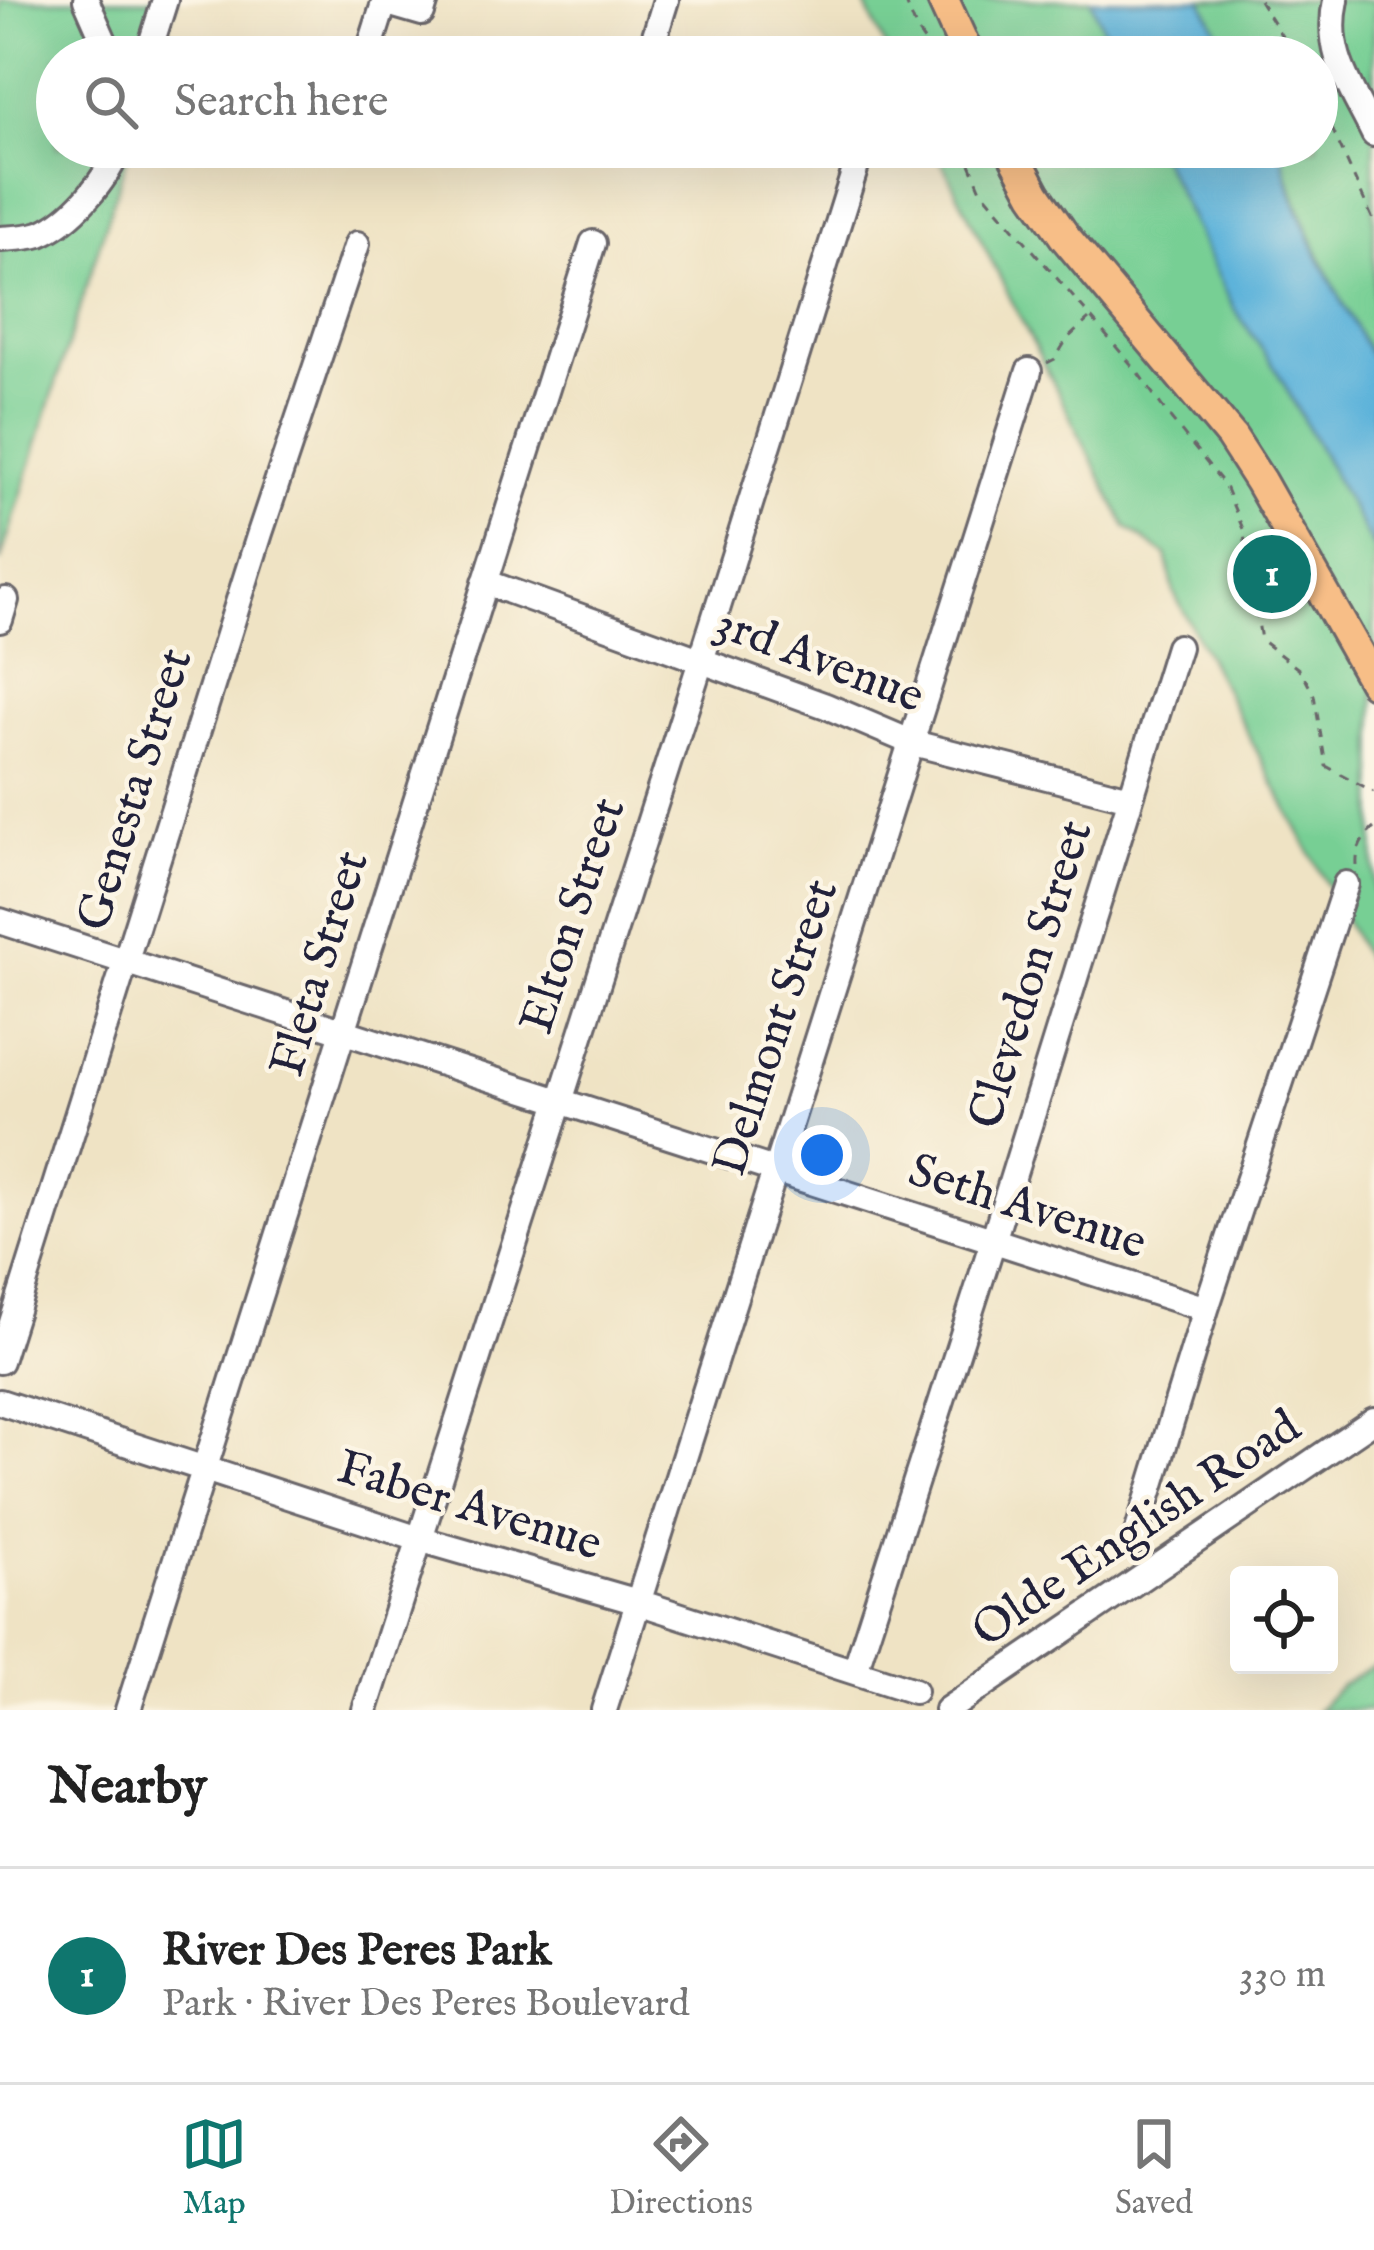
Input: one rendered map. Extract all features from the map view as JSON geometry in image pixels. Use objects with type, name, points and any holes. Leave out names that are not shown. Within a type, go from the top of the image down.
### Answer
[{"type":"main road","points":[[943,0],[959,36]]},
{"type":"main road","points":[[1022,168],[1050,217],[1231,436],[1374,682]]},
{"type":"street","points":[[86,0],[102,36]]},
{"type":"street","points":[[154,36],[165,0]]},
{"type":"street","points":[[374,36],[385,1],[422,14],[426,0]]},
{"type":"street","points":[[655,36],[666,0]]},
{"type":"street","points":[[1333,36],[1336,0]]},
{"type":"street","points":[[1338,59],[1374,134]]},
{"type":"street","points":[[0,239],[29,237],[56,225],[104,180],[109,168]]},
{"type":"street","name":"Elton Street","points":[[365,1710],[855,168]]},
{"type":"street","name":"Fleta Street","points":[[128,1710],[593,242]]},
{"type":"street","name":"Genesta Street","points":[[0,1361],[260,533],[356,244]]},
{"type":"street","name":"Delmont Street","points":[[604,1710],[1029,371]]},
{"type":"street","name":"3rd Avenue","points":[[485,582],[826,706],[913,743],[1130,797]]},
{"type":"street","name":"Clevedon Street","points":[[855,1671],[1178,646]]},
{"type":"street","points":[[1134,1543],[1346,884]]},
{"type":"street","name":"Seth Avenue","points":[[0,921],[1206,1310]]},
{"type":"street","name":"Faber Avenue","points":[[0,1402],[419,1539],[638,1602],[914,1691]]},
{"type":"street","name":"Olde English Road","points":[[947,1710],[1374,1420]]},
{"type":"path","points":[[905,0],[921,36]]},
{"type":"path","points":[[1258,0],[1281,36]]},
{"type":"path","points":[[1338,141],[1374,222]]},
{"type":"path","points":[[972,168],[981,190],[1136,370],[1224,484],[1243,529],[1261,640],[1301,671],[1314,695],[1326,766],[1374,792]]},
{"type":"path","points":[[1029,371],[1055,359],[1067,339],[1090,318]]},
{"type":"path","points":[[1346,884],[1354,882],[1361,841],[1374,828]]},
{"type":"green space","points":[[0,0],[176,0],[165,36],[36,36],[36,168],[123,168],[0,562]]},
{"type":"green space","points":[[863,0],[1091,0],[1107,36],[880,36]]},
{"type":"green space","points":[[1202,0],[1374,0],[1374,362],[1333,285],[1285,168],[1338,168],[1338,36],[1220,36]]},
{"type":"green space","points":[[945,168],[1166,168],[1234,308],[1277,371],[1374,549],[1374,968],[1174,593],[1166,555],[1126,527]]},
{"type":"green space","points":[[1374,1666],[1374,1710],[1317,1710],[1341,1685]]},
{"type":"water","points":[[1091,0],[1202,0],[1220,36],[1107,36]]},
{"type":"water","points":[[1166,168],[1285,168],[1318,256],[1374,362],[1374,549],[1277,371],[1234,308]]},
{"type":"place","name":"River Des Peres Park","points":[[1272,574]]}]
